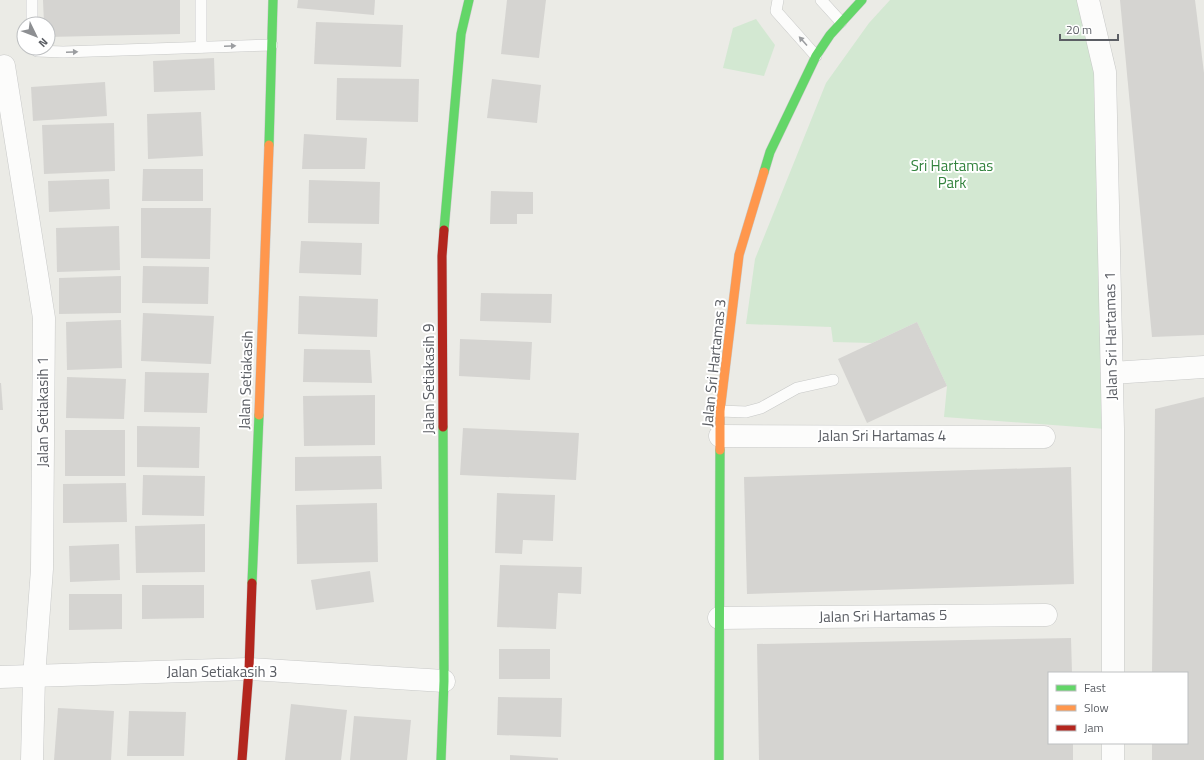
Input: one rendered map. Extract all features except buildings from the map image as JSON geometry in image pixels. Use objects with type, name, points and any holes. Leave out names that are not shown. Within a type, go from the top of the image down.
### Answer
[{"type":"street","name":"Jalan Setiakasih","points":[[242,760],[249,669],[265,259],[273,0]]},
{"type":"street","name":"Jalan Setiakasih 9","points":[[441,760],[444,681],[442,256],[461,34],[469,0]]},
{"type":"street","name":"Jalan Sri Hartamas 3","points":[[719,760],[720,411],[739,255],[770,152],[816,56],[841,22],[862,0]]},
{"type":"street","name":"Jalan Sri Hartamas 1","points":[[1088,0],[1105,72],[1112,373],[1113,672]]},
{"type":"street","name":"Jalan Setiakasih 1","points":[[4,66],[44,318],[42,569],[34,677],[32,760]]},
{"type":"street","points":[[1112,373],[1204,367]]},
{"type":"street","name":"Jalan Sri Hartamas 4","points":[[720,436],[1044,437]]},
{"type":"street","name":"Jalan Sri Hartamas 5","points":[[719,618],[1046,615]]},
{"type":"street","name":"Jalan Setiakasih 3","points":[[0,677],[249,669],[444,681]]},
{"type":"street","points":[[1113,744],[1113,760]]},
{"type":"lane","points":[[32,0],[32,16]]},
{"type":"lane","points":[[200,47],[202,0]]},
{"type":"lane","points":[[778,0],[776,12],[816,56]]},
{"type":"lane","points":[[821,0],[841,22]]},
{"type":"lane","points":[[56,52],[272,44]]},
{"type":"lane","points":[[720,411],[746,412],[761,408],[797,388],[833,380]]},
{"type":"green space","name":"Sri Hartamas Park","points":[[890,0],[1087,0],[1102,73],[1106,429],[944,417],[947,386],[917,322],[872,343],[833,342],[831,327],[746,324],[755,259],[826,83],[869,23]]},
{"type":"green space","points":[[756,19],[775,45],[764,76],[723,68],[733,28]]},
{"type":"traffic: fast","points":[[269,145],[273,0]]},
{"type":"traffic: fast","points":[[444,230],[461,34],[469,0]]},
{"type":"traffic: fast","points":[[764,172],[770,152],[816,56],[830,35],[862,0]]},
{"type":"traffic: fast","points":[[252,583],[259,415]]},
{"type":"traffic: fast","points":[[441,760],[444,681],[443,427]]},
{"type":"traffic: fast","points":[[719,760],[720,450]]},
{"type":"traffic: slow","points":[[259,415],[269,145]]},
{"type":"traffic: slow","points":[[720,450],[720,411],[739,255],[764,172]]},
{"type":"traffic: jam","points":[[443,427],[442,256],[444,230]]},
{"type":"traffic: jam","points":[[242,760],[249,669],[252,583]]}]
